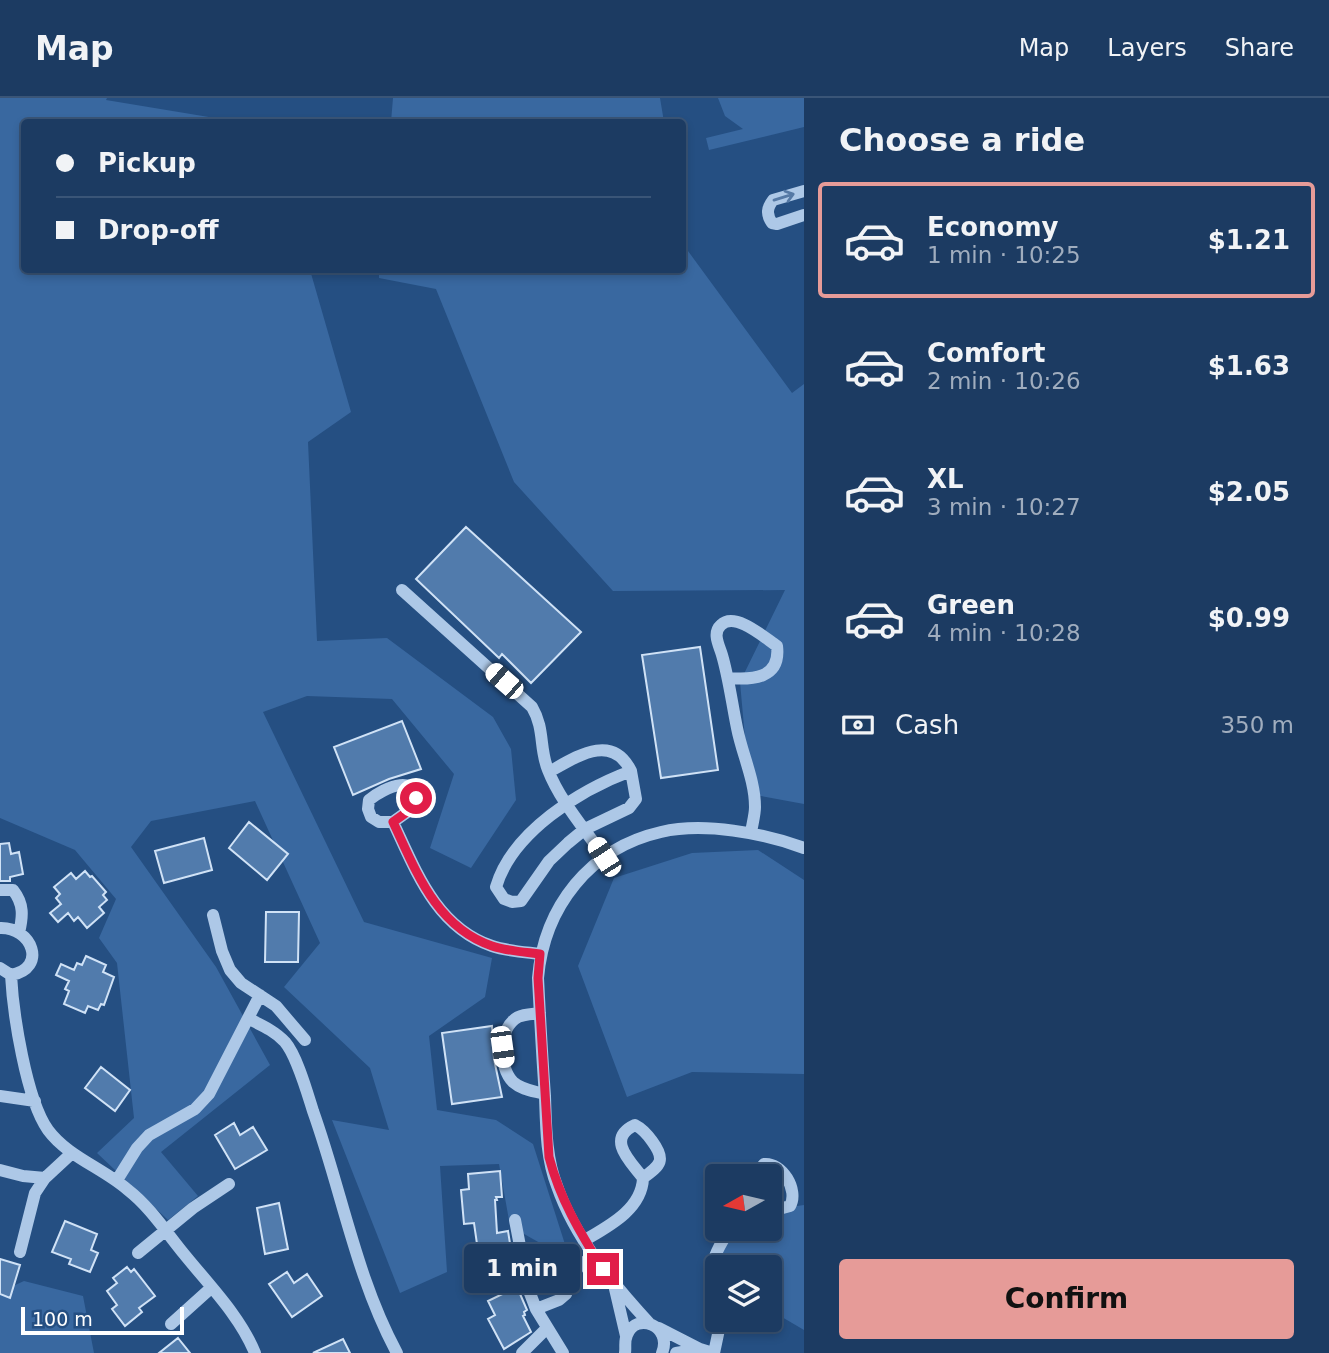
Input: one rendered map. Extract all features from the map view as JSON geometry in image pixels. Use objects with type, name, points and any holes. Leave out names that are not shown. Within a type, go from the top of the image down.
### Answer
[{"type":"street","points":[[804,191],[773,200],[768,207],[768,216],[772,223],[777,224],[804,215]]},
{"type":"street","points":[[402,590],[532,708],[543,733],[544,757],[549,772],[604,857]]},
{"type":"street","points":[[728,678],[746,680],[762,677],[772,668],[778,656],[777,646],[743,623],[726,621],[719,626],[716,634],[753,790],[755,808],[751,833]]},
{"type":"street","points":[[549,772],[576,757],[602,750],[621,756],[631,771],[636,799],[629,808],[585,829],[549,861],[521,901],[512,902],[499,894],[496,887],[516,850],[529,835],[577,796],[631,771]]},
{"type":"street","points":[[393,822],[421,881],[436,906],[451,922],[470,937],[492,946],[540,954]]},
{"type":"street","points":[[662,1353],[665,1341],[612,1282],[585,1240],[556,1186],[549,1157],[544,1094],[538,978],[540,954],[550,924],[566,894],[585,871],[632,841],[662,831],[717,830],[751,833],[804,848]]},
{"type":"street","points":[[0,890],[13,890],[18,897],[23,917],[19,933]]},
{"type":"street","points":[[213,915],[230,970],[241,983],[287,1017],[304,1040]]},
{"type":"street","points":[[0,928],[10,928],[19,933],[29,940],[33,950],[32,960],[25,970],[11,975]]},
{"type":"street","points":[[0,968],[11,975]]},
{"type":"street","points":[[11,975],[18,1033],[35,1101],[46,1127],[57,1142],[117,1180],[146,1206],[243,1329],[255,1353]]},
{"type":"street","points":[[117,1180],[137,1148],[149,1135],[195,1109],[209,1094],[260,995]]},
{"type":"street","points":[[540,1013],[520,1016],[511,1022],[502,1047],[505,1070],[513,1082],[525,1089],[544,1094]]},
{"type":"street","points":[[249,1019],[272,1031],[286,1043],[295,1062],[327,1151],[370,1294],[397,1353]]},
{"type":"street","points":[[0,1096],[35,1101]]},
{"type":"street","points":[[20,1252],[34,1193],[45,1178],[72,1153]]},
{"type":"street","points":[[0,1170],[45,1178]]},
{"type":"street","points":[[782,1173],[791,1184],[793,1200],[790,1206],[782,1208]]},
{"type":"street","points":[[585,1240],[636,1203],[643,1187],[643,1178]]},
{"type":"street","points":[[138,1253],[193,1208],[229,1184]]},
{"type":"street","points":[[514,1220],[523,1268],[536,1309],[563,1353]]},
{"type":"street","points":[[536,1309],[559,1300],[566,1294],[580,1265],[594,1255]]},
{"type":"street","points":[[612,1282],[619,1302],[626,1347]]},
{"type":"street","points":[[171,1324],[211,1288]]},
{"type":"street","points":[[626,1347],[635,1325],[653,1325],[709,1352]]},
{"type":"street","points":[[522,1353],[547,1328]]},
{"type":"street","points":[[709,1352],[716,1332]]},
{"type":"street","points":[[676,1353],[709,1352]]},
{"type":"shaded area","points":[[0,98],[107,98],[106,100],[221,119],[21,119],[21,273],[311,273],[351,412],[308,442],[317,641],[387,638],[493,717],[511,749],[516,800],[471,868],[430,848],[454,774],[392,699],[307,696],[263,712],[364,922],[492,958],[485,997],[429,1036],[437,1110],[496,1120],[533,1144],[570,1260],[510,1226],[499,1164],[440,1166],[447,1272],[400,1293],[332,1120],[389,1130],[370,1068],[284,987],[320,943],[255,801],[151,821],[131,847],[216,967],[270,1065],[161,1152],[198,1196],[168,1220],[97,1153],[134,1118],[117,963],[99,938],[116,899],[75,850],[0,818]]},
{"type":"shaded area","points":[[393,98],[660,98],[664,119],[391,119]]},
{"type":"shaded area","points":[[718,98],[804,98],[804,127],[709,150],[706,138],[743,129],[725,116]]},
{"type":"shaded area","points":[[686,240],[688,251],[792,393],[804,384],[804,804],[750,794],[740,682],[785,590],[613,591],[514,482],[436,289],[379,278],[379,273],[686,273]]},
{"type":"shaded area","points":[[758,850],[804,880],[804,1074],[692,1072],[627,1097],[578,966],[614,878],[692,853]]},
{"type":"shaded area","points":[[804,1205],[804,1330],[782,1317],[782,1255],[718,1255],[724,1241],[782,1241],[782,1208]]},
{"type":"shaded area","points":[[24,1281],[83,1296],[94,1353],[0,1353],[0,1292]]},
{"type":"building","points":[[466,527],[581,632],[531,683],[502,654],[499,658],[416,579]]},
{"type":"building","points":[[700,647],[718,770],[661,778],[642,655]]},
{"type":"building","points":[[402,721],[421,769],[353,795],[334,747]]},
{"type":"building","points":[[249,822],[288,854],[267,880],[229,848]]},
{"type":"building","points":[[204,838],[212,870],[164,883],[155,851]]},
{"type":"building","points":[[9,843],[11,854],[19,852],[23,874],[10,877],[10,881],[0,881],[0,844]]},
{"type":"building","points":[[85,871],[106,892],[103,895],[107,900],[99,907],[104,913],[87,928],[78,917],[74,921],[68,913],[58,922],[50,913],[61,904],[56,898],[60,894],[54,887],[71,873],[76,879]]},
{"type":"building","points":[[266,912],[299,912],[298,962],[265,962]]},
{"type":"building","points":[[86,956],[106,965],[103,972],[114,977],[104,1005],[101,1004],[98,1010],[88,1006],[85,1013],[64,1004],[69,991],[65,989],[69,981],[56,975],[61,964],[74,970],[77,963],[82,965]]},
{"type":"building","points":[[492,1026],[494,1059],[502,1097],[452,1104],[442,1033]]},
{"type":"building","points":[[101,1067],[130,1090],[115,1111],[85,1088]]},
{"type":"building","points":[[234,1123],[240,1135],[253,1127],[267,1150],[235,1169],[215,1135]]},
{"type":"building","points":[[500,1171],[502,1197],[496,1197],[495,1200],[497,1233],[508,1231],[512,1256],[507,1256],[505,1260],[508,1281],[476,1286],[471,1252],[478,1251],[474,1223],[464,1224],[461,1190],[469,1189],[468,1174]]},
{"type":"building","points":[[279,1203],[288,1249],[265,1254],[257,1208]]},
{"type":"building","points":[[65,1221],[97,1234],[91,1250],[98,1253],[90,1272],[69,1264],[71,1259],[52,1252]]},
{"type":"building","points":[[0,1259],[20,1265],[10,1298],[0,1294]]},
{"type":"building","points":[[127,1267],[131,1272],[134,1269],[155,1296],[139,1308],[142,1312],[125,1326],[112,1309],[117,1305],[107,1291],[117,1283],[113,1278]]},
{"type":"building","points":[[287,1272],[294,1283],[307,1274],[322,1296],[292,1317],[269,1284]]},
{"type":"building","points":[[517,1287],[527,1310],[523,1316],[531,1332],[504,1349],[488,1319],[495,1315],[488,1301]]},
{"type":"building","points":[[178,1338],[190,1353],[159,1353]]},
{"type":"building","points":[[343,1339],[350,1353],[313,1353]]},
{"type":"route","points":[[416,798],[414,807],[408,814],[393,822],[436,906],[470,937],[512,951],[540,954],[538,978],[549,1157],[556,1186],[571,1217],[603,1269]]}]
